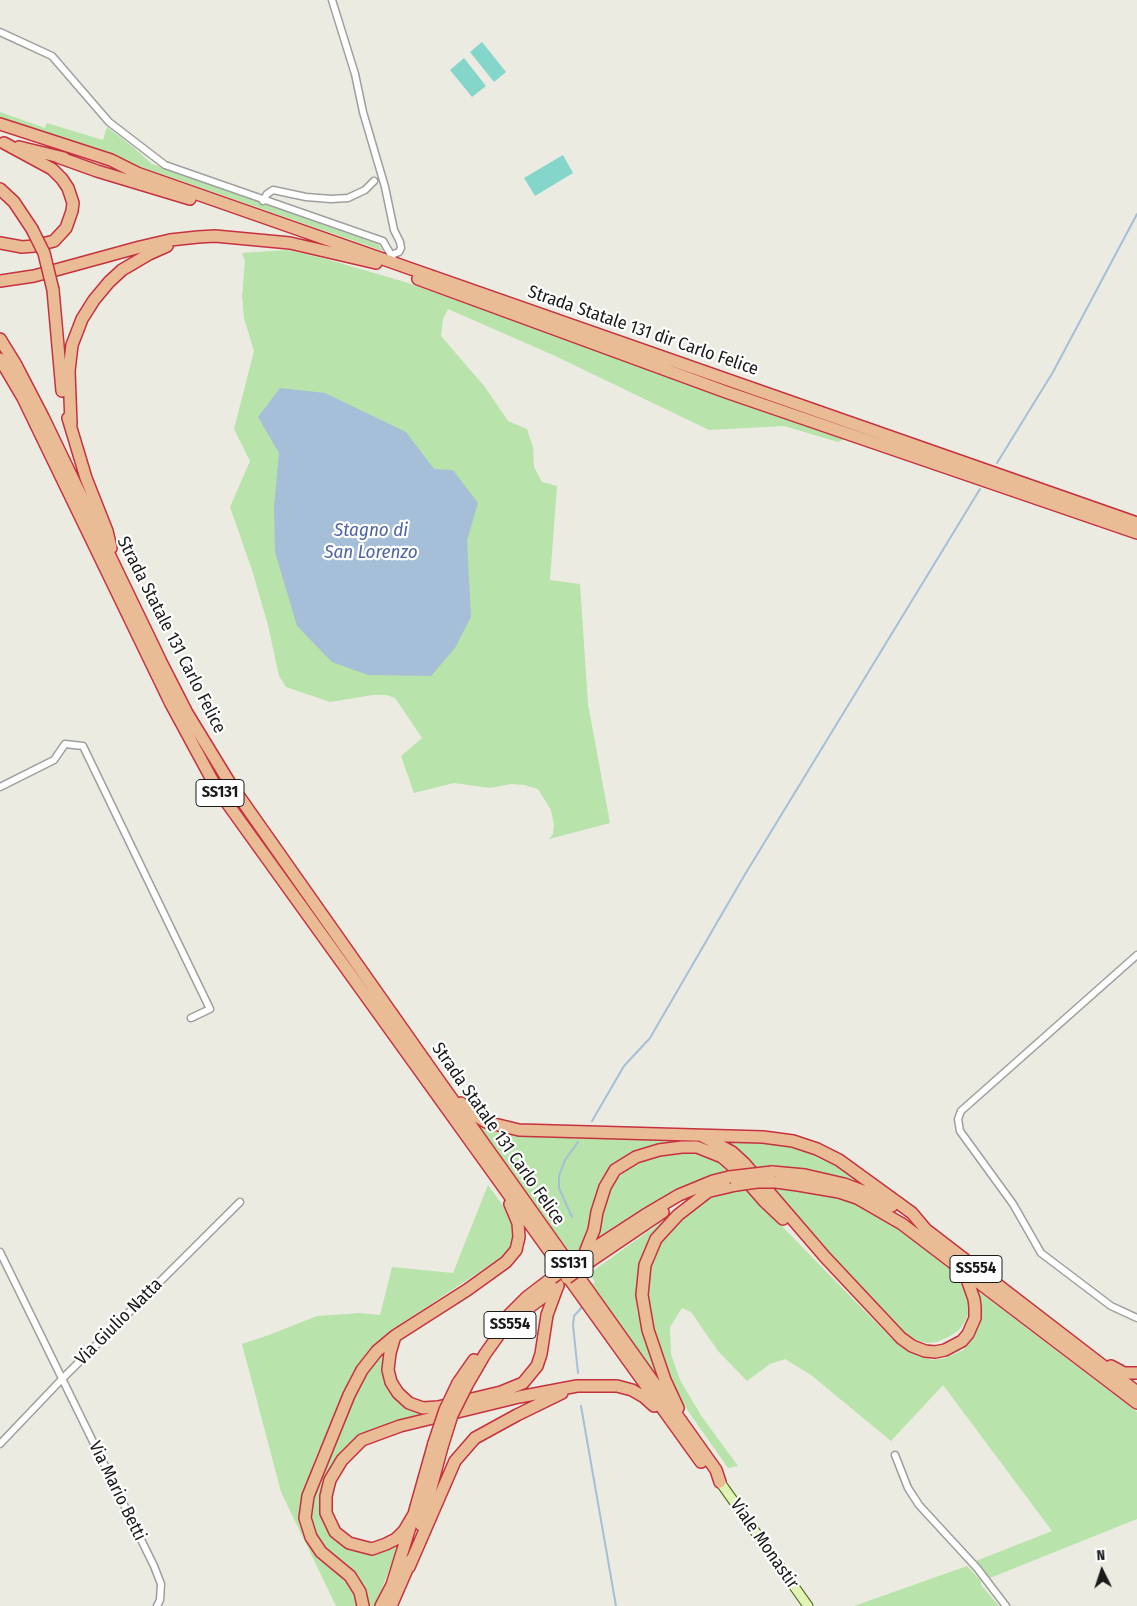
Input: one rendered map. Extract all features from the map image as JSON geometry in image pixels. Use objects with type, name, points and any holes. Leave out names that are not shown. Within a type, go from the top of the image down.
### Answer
[{"type":"highway","points":[[0,124],[111,160],[137,173]]},
{"type":"highway","points":[[2,143],[58,157],[137,173]]},
{"type":"highway","points":[[0,242],[22,247],[54,241],[66,228],[73,203],[68,188],[52,170],[2,143]]},
{"type":"highway","points":[[58,157],[98,171],[210,204],[376,263]]},
{"type":"highway","name":"Strada Statale 131 dir Carlo Felice","points":[[137,173],[393,259],[1137,523]]},
{"type":"highway","points":[[0,189],[14,202],[32,228],[47,262],[53,290],[65,410],[71,424],[86,478],[107,531],[114,564]]},
{"type":"highway","points":[[0,281],[34,276],[170,240],[198,237],[290,243],[376,263]]},
{"type":"highway","points":[[71,424],[68,380],[72,345],[82,320],[94,300],[109,282],[131,264],[159,249],[184,242],[233,238]]},
{"type":"highway","name":"Strada Statale 131 dir Carlo Felice","points":[[376,263],[726,392],[1137,534]]},
{"type":"highway","name":"Strada Statale 131 Carlo Felice","points":[[0,339],[43,417],[187,712],[231,785],[700,1454]]},
{"type":"highway","name":"Strada Statale 131 Carlo Felice","points":[[0,359],[22,398],[171,704],[216,789],[500,1182],[700,1454],[716,1470],[720,1482]]},
{"type":"highway","points":[[0,370],[69,510],[93,545]]},
{"type":"highway","points":[[435,1075],[442,1077],[460,1102],[470,1112],[486,1122],[519,1130],[700,1134],[763,1137],[793,1141],[840,1160],[912,1214],[928,1232]]},
{"type":"highway","points":[[700,1134],[732,1152],[745,1164],[825,1257],[901,1338],[912,1346],[925,1351],[935,1352],[954,1347],[962,1341],[975,1318],[974,1299],[964,1271]]},
{"type":"highway","points":[[588,1258],[597,1212],[605,1187],[615,1170],[636,1157],[659,1150],[682,1147],[697,1147],[722,1157],[737,1170],[764,1201],[825,1257]]},
{"type":"highway","name":"SS554","points":[[381,1606],[392,1585],[438,1445],[452,1415],[463,1384],[500,1333],[559,1280],[644,1215],[679,1195],[713,1181],[805,1175],[844,1184],[868,1193],[928,1232],[1137,1392]]},
{"type":"highway","name":"SS554","points":[[774,1177],[857,1198],[902,1224],[1137,1403]]},
{"type":"highway","name":"SS554","points":[[588,1258],[677,1203],[732,1181]]},
{"type":"highway","points":[[363,1606],[360,1592],[350,1576],[322,1552],[311,1537],[305,1518],[308,1496],[349,1395],[362,1370],[377,1351],[395,1336],[467,1290],[506,1262],[516,1250],[519,1237],[518,1223],[500,1182]]},
{"type":"highway","points":[[414,1514],[400,1535],[386,1544],[372,1549],[349,1543],[335,1532],[326,1513],[326,1496],[330,1480],[342,1460],[362,1440],[400,1426],[519,1397],[577,1386],[617,1386],[632,1390],[654,1406],[687,1451],[700,1454],[701,1441],[680,1410],[666,1380],[648,1330],[642,1295],[645,1265],[656,1240],[678,1215],[709,1190]]},
{"type":"highway","points":[[395,1336],[388,1370],[391,1382],[398,1393],[409,1403],[423,1408],[438,1407],[501,1392],[523,1383],[537,1366],[541,1354],[547,1315],[559,1280]]},
{"type":"highway","points":[[1101,1365],[1108,1364],[1124,1373],[1137,1374]]},
{"type":"highway","points":[[409,1567],[455,1461],[475,1438],[577,1386]]},
{"type":"highway","name":"SS554","points":[[391,1606],[409,1567],[438,1445]]},
{"type":"main road","name":"Viale Monastir","points":[[720,1482],[808,1606]]},
{"type":"street","points":[[0,32],[52,56],[109,122],[165,165],[383,242],[393,259],[401,248],[400,242],[394,230],[355,74],[332,0]]},
{"type":"street","points":[[263,200],[273,190],[306,197],[348,198],[364,190],[374,181]]},
{"type":"street","points":[[0,788],[54,760],[65,744],[83,746],[210,1008],[191,1018]]},
{"type":"street","points":[[1137,955],[961,1111],[958,1119],[960,1131],[1013,1204],[1041,1254],[1111,1306],[1137,1318]]},
{"type":"street","name":"Via Giulio Natta","points":[[0,1444],[62,1379],[240,1202]]},
{"type":"street","name":"Via Mario Betti","points":[[0,1252],[154,1566],[160,1584],[160,1600],[157,1606]]},
{"type":"street","points":[[895,1454],[908,1488],[919,1505],[985,1578],[1006,1606]]},
{"type":"green space","points":[[0,112],[45,128],[47,123],[103,140],[107,127],[152,164],[378,244],[383,251],[0,118]]},
{"type":"green space","points":[[288,250],[405,282],[845,439],[838,442],[784,426],[709,430],[553,355],[448,309],[443,319],[441,336],[485,387],[508,421],[527,429],[533,447],[534,467],[542,482],[557,486],[550,580],[580,584],[588,704],[610,823],[549,839],[553,834],[554,825],[551,810],[538,789],[511,784],[490,788],[454,783],[414,793],[401,756],[422,738],[395,698],[386,695],[373,695],[330,702],[286,687],[279,676],[268,625],[252,570],[230,507],[250,461],[234,429],[254,351],[244,318],[242,296],[245,261],[242,253]]},
{"type":"green space","points":[[472,1119],[487,1126],[700,1139],[724,1150],[697,1144],[610,1170],[587,1239],[580,1252],[573,1256]]},
{"type":"green space","points":[[722,1140],[789,1145],[811,1151],[833,1162],[878,1190],[812,1171],[784,1167],[752,1168]]},
{"type":"green space","points":[[685,1151],[710,1154],[723,1162],[770,1214],[891,1338],[915,1354],[932,1360],[945,1358],[962,1351],[974,1338],[981,1321],[977,1290],[1137,1412],[1137,1519],[990,1578],[976,1561],[1052,1531],[943,1385],[891,1441],[811,1375],[785,1359],[770,1364],[747,1381],[718,1351],[691,1312],[682,1308],[670,1327],[671,1354],[680,1380],[702,1417],[738,1466],[728,1468],[688,1411],[678,1393],[646,1308],[651,1258],[660,1240],[685,1214],[706,1200],[730,1192],[718,1175],[686,1186],[660,1199],[595,1244],[607,1194],[616,1180],[624,1172],[647,1158]]},
{"type":"green space","points":[[488,1185],[512,1218],[514,1230],[511,1246],[503,1256],[389,1332],[353,1372],[315,1459],[301,1508],[304,1530],[345,1577],[357,1603],[357,1606],[336,1606],[281,1492],[242,1344],[317,1316],[360,1313],[380,1315],[392,1267],[453,1273]]},
{"type":"green space","points":[[770,1188],[811,1191],[849,1199],[890,1222],[959,1275],[966,1286],[970,1303],[965,1322],[958,1331],[937,1342],[927,1343],[913,1339],[901,1332]]},
{"type":"green space","points":[[663,1221],[645,1249],[636,1292],[641,1328],[665,1386],[663,1387],[590,1285],[595,1282],[590,1273]]},
{"type":"green space","points":[[384,1349],[387,1352],[383,1364],[384,1379],[392,1392],[438,1413],[374,1429],[349,1444],[330,1468],[323,1484],[321,1507],[325,1527],[333,1539],[355,1550],[369,1554],[388,1550],[400,1542],[375,1606],[366,1606],[365,1591],[359,1578],[317,1539],[309,1512],[312,1494],[338,1431],[368,1366]]},
{"type":"green space","points":[[967,1566],[981,1581],[981,1585],[999,1606],[854,1606]]},
{"type":"shaded area","points":[[482,42],[506,72],[494,82],[470,52]]},
{"type":"shaded area","points":[[464,58],[486,86],[472,97],[450,70]]},
{"type":"shaded area","points":[[563,155],[573,173],[535,196],[524,178]]},
{"type":"water","name":"Stagno di San Lorenzo","points":[[280,388],[325,393],[406,432],[434,469],[453,470],[478,503],[467,540],[471,617],[455,648],[431,676],[368,675],[332,662],[297,626],[275,552],[274,508],[279,453],[258,417]]},
{"type":"waterway","points":[[997,463],[1053,372],[1137,214]]},
{"type":"waterway","points":[[592,1121],[624,1066],[650,1038],[744,876],[980,489]]},
{"type":"waterway","points":[[572,1217],[559,1188],[559,1176],[565,1160],[578,1142]]},
{"type":"waterway","points":[[578,1373],[573,1325],[574,1316],[583,1306]]},
{"type":"waterway","points":[[581,1406],[616,1606]]}]
